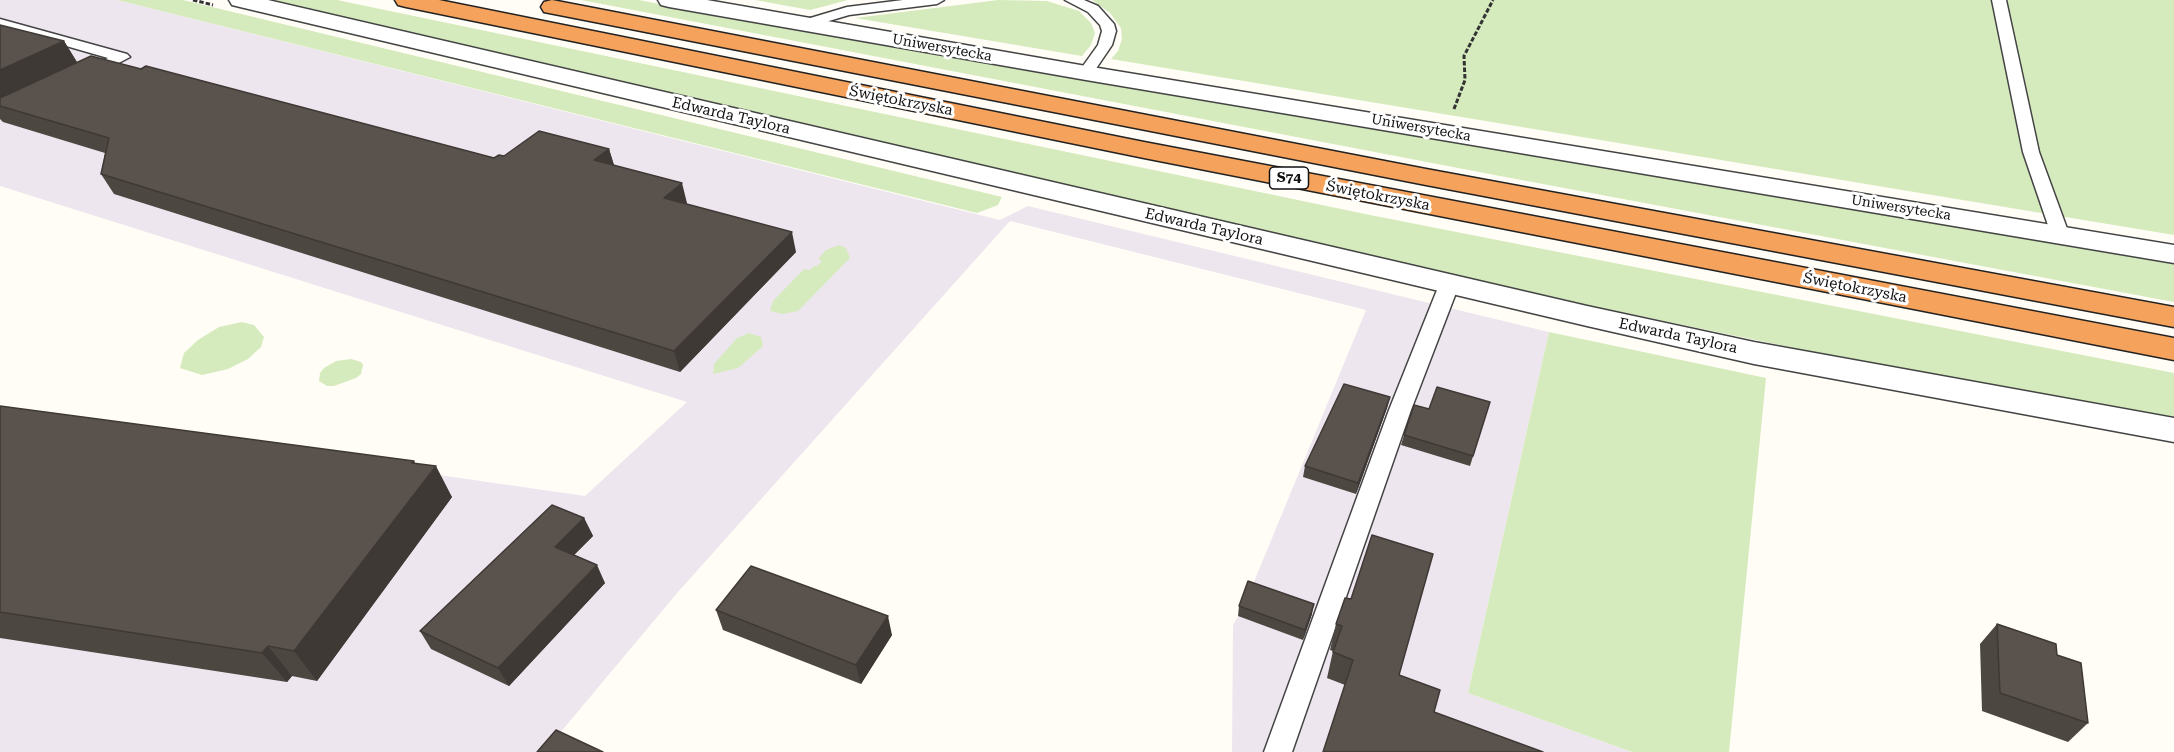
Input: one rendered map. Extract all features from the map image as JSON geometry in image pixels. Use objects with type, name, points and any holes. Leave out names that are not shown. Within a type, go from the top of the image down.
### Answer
[{"type":"highway","name":"Świętokrzyska","points":[[406,0],[1144,150],[2174,349]]},
{"type":"highway","name":"Świętokrzyska","points":[[516,0],[1437,179],[2174,317]]},
{"type":"street","name":"Edwarda Taylora","points":[[240,0],[1449,285],[1754,353],[2174,430]]},
{"type":"street","name":"Uniwersytecka","points":[[669,0],[1086,73],[2174,254]]},
{"type":"lane","points":[[802,25],[847,11],[937,0]]},
{"type":"lane","points":[[1072,0],[1093,9],[1107,24],[1109,31],[1105,45],[1086,73]]},
{"type":"lane","points":[[1999,0],[2031,152],[2060,234]]},
{"type":"lane","points":[[0,23],[122,57],[71,82]]},
{"type":"lane","points":[[1278,752],[1400,410],[1449,285]]},
{"type":"path","points":[[1447,132],[1465,80],[1464,56],[1493,0]]},
{"type":"shaded area","points":[[0,0],[117,0],[1000,220],[1028,206],[1549,332],[1468,693],[1632,752],[1232,752],[1233,625],[1244,606],[1366,310],[1010,221],[678,592],[544,752],[0,752],[0,412],[585,496],[687,402],[0,186]]},
{"type":"green space","points":[[117,0],[183,0],[1002,197],[998,205],[977,213]]},
{"type":"green space","points":[[272,0],[337,0],[1365,214],[2174,373],[2174,417],[1828,355],[1568,301]]},
{"type":"green space","points":[[581,0],[639,0],[720,16],[2174,261],[2174,302],[1500,176]]},
{"type":"green space","points":[[755,0],[848,0],[810,10]]},
{"type":"green space","points":[[998,0],[1047,1],[1079,11],[1091,23],[1095,33],[1091,45],[1082,56],[855,18]]},
{"type":"green space","points":[[1092,0],[2174,0],[2174,235],[1111,59],[1118,51],[1122,39],[1121,28],[1110,13]]},
{"type":"green space","points":[[839,245],[846,248],[850,258],[798,311],[783,314],[770,311],[773,301],[804,269],[810,270],[817,266],[822,261],[818,259],[826,250]]},
{"type":"green space","points":[[242,322],[254,325],[264,337],[261,347],[248,359],[228,369],[202,375],[180,368],[184,353],[198,340],[219,327]]},
{"type":"green space","points":[[1549,332],[1766,378],[1729,752],[1632,752],[1468,693]]},
{"type":"green space","points":[[749,333],[761,337],[762,347],[738,368],[713,374],[714,364],[737,338]]},
{"type":"green space","points":[[351,359],[363,365],[361,374],[356,378],[334,386],[327,386],[319,381],[320,373],[324,368],[336,361]]},
{"type":"building","points":[[0,25],[64,41],[0,70]]},
{"type":"building","points":[[91,56],[141,69],[146,66],[494,158],[499,155],[504,156],[539,131],[609,149],[594,160],[682,183],[664,198],[792,232],[674,351],[101,174],[109,138],[0,106],[0,98]]},
{"type":"building","points":[[1344,384],[1390,397],[1358,483],[1305,466]]},
{"type":"building","points":[[1437,387],[1490,402],[1473,456],[1404,435],[1414,405],[1429,409]]},
{"type":"building","points":[[0,406],[414,461],[412,463],[436,466],[294,651],[268,646],[262,653],[0,612]]},
{"type":"building","points":[[552,505],[584,518],[555,547],[597,565],[498,668],[420,631]]},
{"type":"building","points":[[1372,535],[1433,554],[1399,675],[1440,690],[1434,712],[1543,752],[1323,752],[1353,660],[1333,652],[1342,626],[1336,624],[1345,598],[1351,599]]},
{"type":"building","points":[[751,566],[888,616],[856,665],[716,610]]},
{"type":"building","points":[[1248,581],[1314,604],[1305,630],[1239,606]]},
{"type":"building","points":[[1997,624],[2056,644],[2057,655],[2081,663],[2088,723],[2000,693]]},
{"type":"building","points":[[556,730],[603,752],[537,752]]}]
